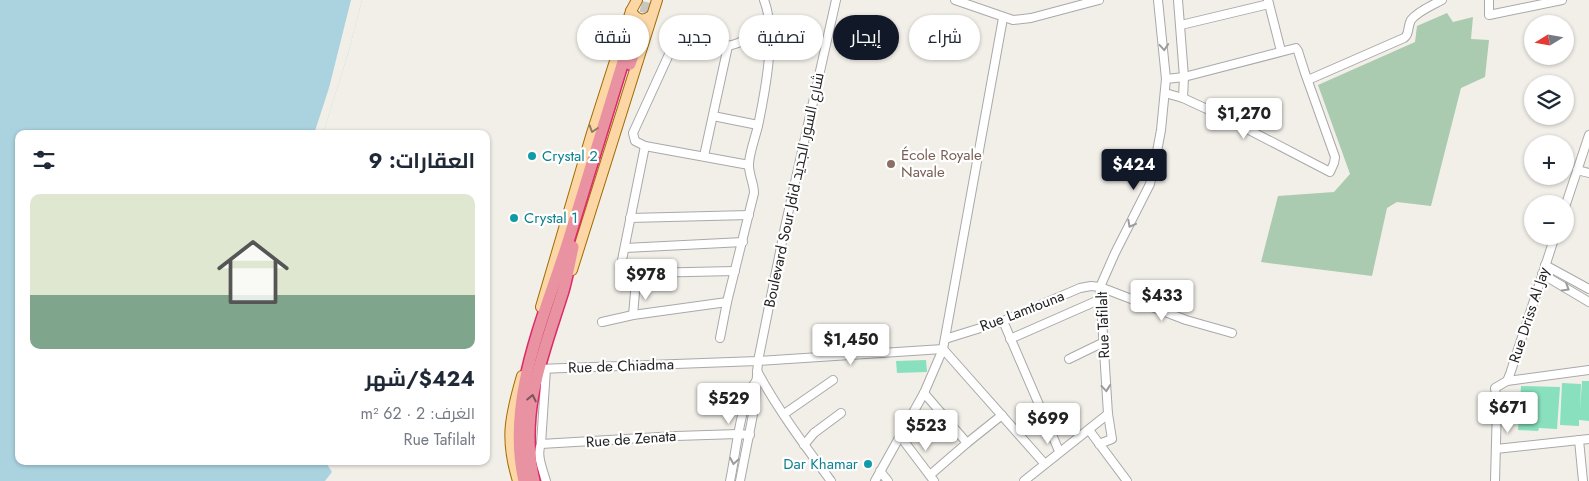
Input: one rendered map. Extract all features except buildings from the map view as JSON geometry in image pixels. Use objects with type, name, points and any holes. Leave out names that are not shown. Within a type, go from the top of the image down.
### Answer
[{"type":"highway","points":[[524,481],[518,449],[520,405],[527,372],[558,287],[628,60]]},
{"type":"highway","points":[[534,481],[536,445],[530,407],[542,369],[558,287]]},
{"type":"main road","points":[[518,481],[511,454],[510,441],[510,427],[514,404],[562,230],[634,5],[645,2],[654,9]]},
{"type":"main road","points":[[634,5],[633,15],[640,20],[644,20],[654,9]]},
{"type":"main road","points":[[558,287],[575,262],[654,9]]},
{"type":"street","points":[[764,0],[767,15]]},
{"type":"street","name":"Boulevard Sour Jdid شارع السور الجديد","points":[[740,481],[757,395],[758,361],[836,0]]},
{"type":"street","points":[[955,0],[1013,20],[1022,20],[1099,0]]},
{"type":"street","name":"Rue Tafilalt","points":[[1099,444],[1112,439],[1108,414],[1100,287],[1150,184],[1161,130],[1166,79],[1158,0]]},
{"type":"street","points":[[1178,0],[1184,77],[1182,98]]},
{"type":"street","points":[[1308,80],[1404,38],[1408,33],[1412,20],[1442,0]]},
{"type":"street","points":[[1489,0],[1489,15],[1562,0]]},
{"type":"street","points":[[1181,25],[1269,2],[1281,51]]},
{"type":"street","points":[[875,481],[924,393],[943,349],[1003,18]]},
{"type":"street","points":[[1165,93],[1182,98],[1259,134],[1330,172],[1335,157],[1296,48],[1184,77],[1166,79]]},
{"type":"street","points":[[666,60],[632,134],[635,141],[645,146],[749,165]]},
{"type":"street","points":[[704,156],[725,60]]},
{"type":"street","points":[[720,338],[754,193],[749,165],[769,60]]},
{"type":"street","points":[[714,116],[758,125]]},
{"type":"street","points":[[1569,195],[1589,135]]},
{"type":"street","points":[[622,260],[626,248],[630,218],[645,146]]},
{"type":"street","points":[[1577,170],[1589,173]]},
{"type":"street","points":[[630,218],[749,215]]},
{"type":"street","points":[[626,248],[743,242]]},
{"type":"street","name":"Rue Driss Al Jay","points":[[1496,449],[1497,405],[1495,388],[1507,381],[1552,245]]},
{"type":"street","points":[[1545,265],[1587,285]]},
{"type":"street","points":[[633,315],[636,282],[643,273],[735,271]]},
{"type":"street","points":[[1542,274],[1589,302]]},
{"type":"street","points":[[1100,287],[1186,320],[1232,334]]},
{"type":"street","name":"Rue Lamtouna","points":[[945,340],[1002,321],[1080,288],[1100,287]]},
{"type":"street","points":[[1010,339],[1101,300]]},
{"type":"street","points":[[602,322],[633,315],[727,302]]},
{"type":"street","points":[[1002,321],[1059,451]]},
{"type":"street","points":[[1069,359],[1104,342]]},
{"type":"street","points":[[943,349],[1044,464]]},
{"type":"street","name":"Rue de Chiadma","points":[[542,369],[758,361],[943,349]]},
{"type":"street","points":[[1507,381],[1589,370]]},
{"type":"street","points":[[757,371],[771,396],[831,481]]},
{"type":"street","points":[[784,414],[833,380]]},
{"type":"street","name":"Boulevard Sour Jdid شارع السور الجديد","points":[[730,481],[738,434],[748,395],[756,381]]},
{"type":"street","points":[[924,393],[967,443]]},
{"type":"street","points":[[804,445],[820,428],[841,413]]},
{"type":"street","points":[[1024,481],[1059,451],[1108,414]]},
{"type":"street","points":[[900,436],[932,478],[967,443],[1002,415]]},
{"type":"street","points":[[1089,430],[1127,481]]},
{"type":"street","name":"Rue de Zenata","points":[[536,445],[738,434],[750,435]]},
{"type":"street","points":[[1495,481],[1496,449],[1589,439]]},
{"type":"street","points":[[1579,440],[1583,481]]},
{"type":"street","points":[[536,445],[539,481]]},
{"type":"street","points":[[536,445],[540,448],[546,481]]},
{"type":"street","points":[[880,472],[888,481]]},
{"type":"green space","points":[[1447,13],[1453,22],[1473,17],[1471,39],[1489,40],[1485,77],[1461,88],[1431,206],[1397,202],[1387,208],[1372,276],[1261,262],[1278,196],[1334,192],[1350,174],[1318,85],[1415,42],[1417,26]]},
{"type":"green space","points":[[926,360],[927,372],[897,373],[896,361]]},
{"type":"green space","points":[[1582,381],[1589,381],[1589,421],[1579,420],[1579,426],[1560,425],[1562,383],[1581,384],[1580,410]]},
{"type":"green space","points":[[1521,386],[1560,387],[1557,429],[1539,428],[1538,431],[1518,430]]},
{"type":"water","points":[[0,0],[362,0],[324,130],[15,130],[15,465],[328,465],[332,472],[325,481],[0,481]]},
{"type":"pier","points":[[351,0],[362,0],[324,130],[315,130],[329,88]]},
{"type":"tunnel","points":[[644,15],[648,0]]},
{"type":"place","name":"Crystal 2","points":[[532,156]]},
{"type":"place","name":"École Royale Navale","points":[[891,164]]},
{"type":"place","name":"Crystal 1","points":[[514,218]]},
{"type":"place","name":"Dar Khamar","points":[[868,464]]}]
